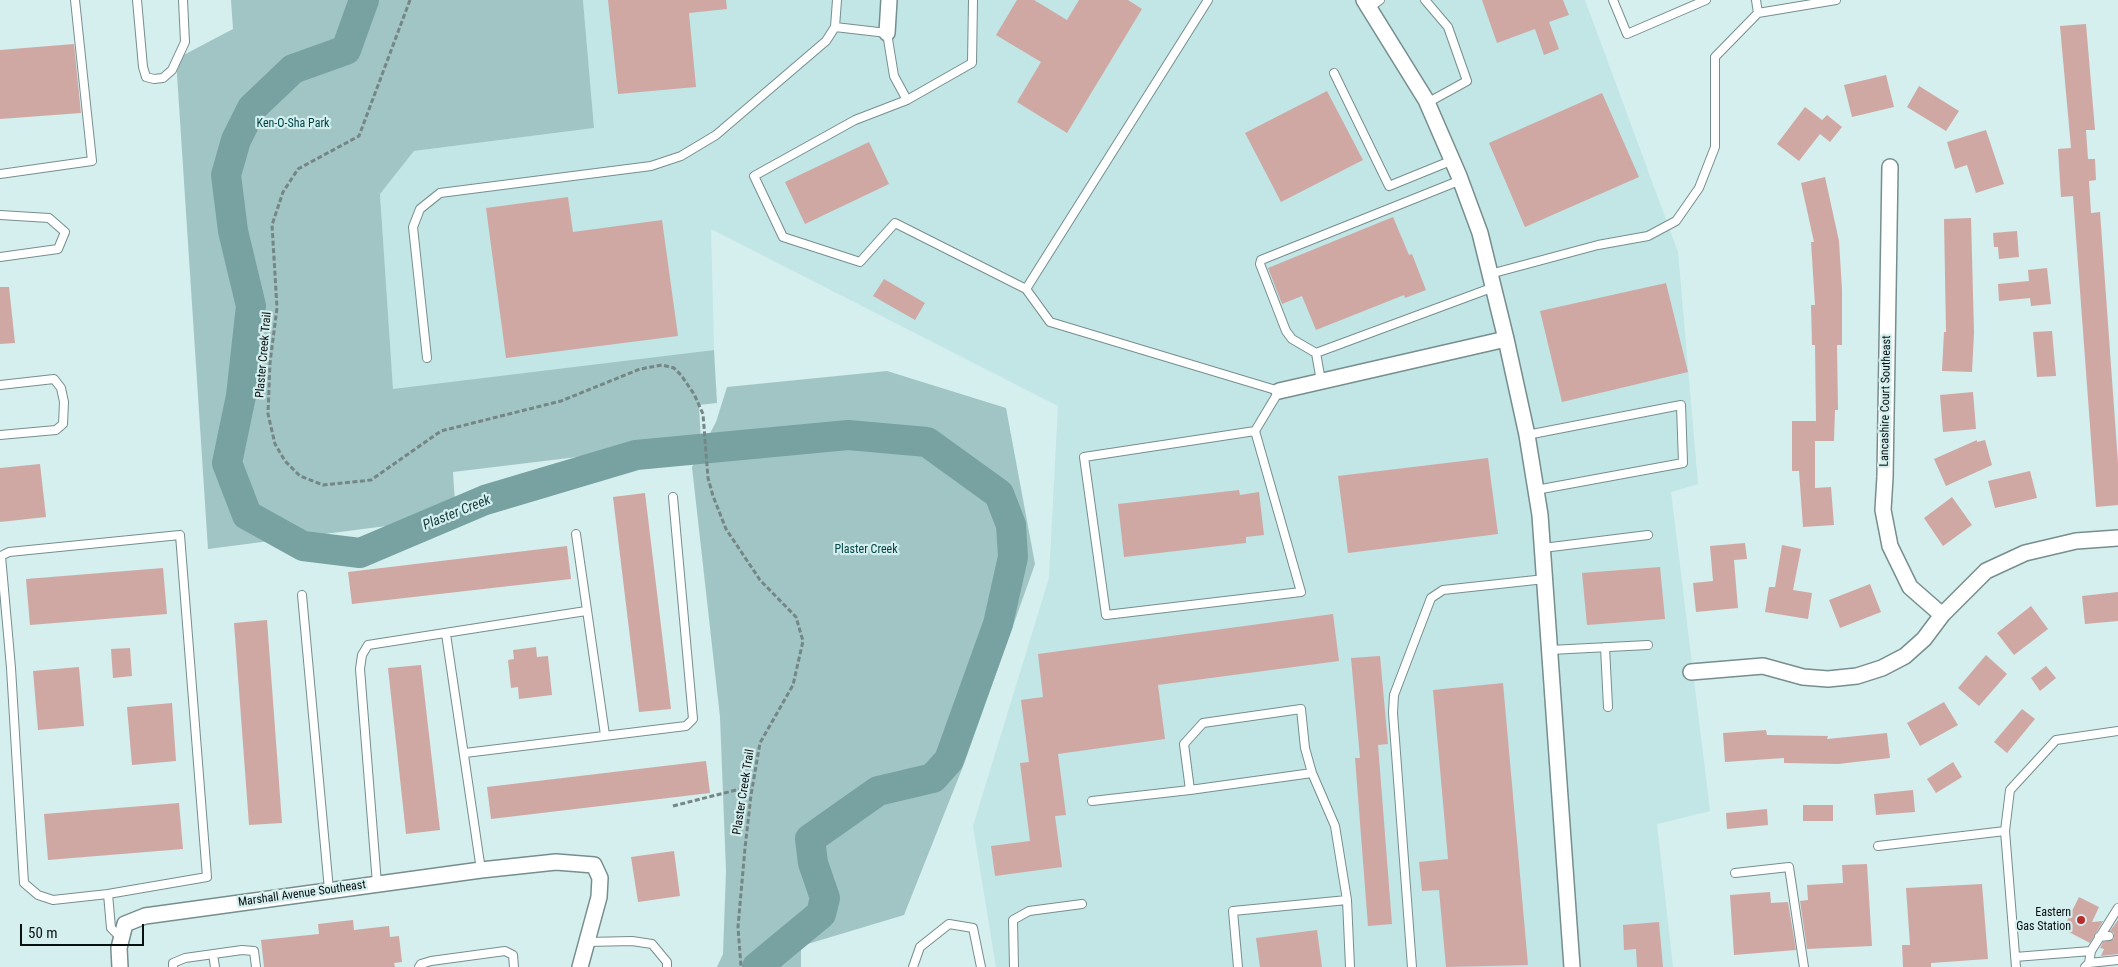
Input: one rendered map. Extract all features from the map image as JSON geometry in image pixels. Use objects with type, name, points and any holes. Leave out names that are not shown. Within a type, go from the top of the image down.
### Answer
[{"type":"street","points":[[887,32],[889,0]]},
{"type":"street","points":[[1371,3],[1427,103],[1461,180],[1480,233],[1527,435],[1543,548],[1572,967]]},
{"type":"street","name":"Lancashire Court Southeast","points":[[1890,167],[1883,510],[1890,546],[1910,587],[1942,615]]},
{"type":"street","points":[[1278,391],[1506,339]]},
{"type":"street","points":[[1691,672],[1763,666],[1803,676],[1820,678],[1857,676],[1882,668],[1904,656],[1924,639],[1942,615],[1986,571],[2024,553],[2076,541],[2118,538]]},
{"type":"street","name":"Marshall Avenue Southeast","points":[[123,931],[145,916],[481,870],[556,862],[594,865],[600,878],[599,897],[587,942]]},
{"type":"street","points":[[120,967],[119,948],[123,931]]},
{"type":"street","points":[[580,967],[587,942]]},
{"type":"lane","points":[[0,174],[92,161],[75,0]]},
{"type":"lane","points":[[137,0],[143,67],[146,77],[154,79],[163,78],[172,70],[185,42],[184,0]]},
{"type":"lane","points":[[427,358],[413,227],[420,209],[440,193],[651,166],[681,156],[716,135],[826,42],[834,27],[837,0]]},
{"type":"lane","points":[[973,0],[972,63],[907,100],[855,120],[754,176],[783,237],[860,262],[895,224],[1026,290],[1050,322],[1278,391],[1255,431],[1301,592],[1106,615],[1084,457],[1255,431]]},
{"type":"lane","points":[[1026,290],[1208,0]]},
{"type":"lane","points":[[1426,0],[1448,27],[1467,81],[1427,103]]},
{"type":"lane","points":[[1613,0],[1627,34],[1706,0]]},
{"type":"lane","points":[[1756,0],[1758,12]]},
{"type":"lane","points":[[1316,353],[1492,280],[1598,245],[1648,236],[1676,221],[1699,188],[1715,147],[1715,57],[1758,12],[1836,0]]},
{"type":"lane","points":[[834,27],[887,32],[894,76],[907,100]]},
{"type":"lane","points":[[1334,73],[1388,186],[1452,160]]},
{"type":"lane","points":[[1321,381],[1316,353],[1292,339],[1286,331],[1260,264],[1261,260],[1461,180]]},
{"type":"lane","points":[[0,215],[49,218],[64,232],[58,249],[0,256]]},
{"type":"lane","points":[[0,385],[54,379],[61,388],[64,402],[63,424],[56,430],[0,435]]},
{"type":"lane","points":[[1527,435],[1681,405],[1683,463],[1536,490]]},
{"type":"lane","points":[[465,753],[686,726],[693,719],[673,497]]},
{"type":"lane","points":[[576,534],[605,735]]},
{"type":"lane","points":[[180,535],[207,877],[108,894],[52,900],[38,895],[24,883],[11,668],[1,556],[9,552],[180,535]]},
{"type":"lane","points":[[1543,548],[1648,535]]},
{"type":"lane","points":[[1412,967],[1393,713],[1394,695],[1431,598],[1443,590],[1545,580]]},
{"type":"lane","points":[[302,595],[329,890]]},
{"type":"lane","points":[[377,884],[360,669],[362,655],[368,644],[446,634],[586,611]]},
{"type":"lane","points":[[446,634],[481,870]]},
{"type":"lane","points":[[1550,650],[1648,645]]},
{"type":"lane","points":[[1605,647],[1608,706]]},
{"type":"lane","points":[[1190,790],[1184,744],[1203,722],[1301,709],[1304,748],[1312,774],[1335,826],[1347,900],[1350,967]]},
{"type":"lane","points":[[2016,967],[2005,832],[2010,790],[2056,740],[2118,731]]},
{"type":"lane","points":[[1092,801],[1312,774]]},
{"type":"lane","points":[[1878,846],[2005,832]]},
{"type":"lane","points":[[1735,873],[1789,867],[1804,967]]},
{"type":"lane","points":[[108,894],[111,928],[123,931]]},
{"type":"lane","points":[[1238,967],[1233,911],[1347,900]]},
{"type":"lane","points":[[1014,967],[1013,920],[1029,911],[1082,904]]},
{"type":"lane","points":[[2118,908],[2090,950],[2087,965],[2118,960]]},
{"type":"lane","points":[[913,967],[920,947],[949,924],[973,928],[982,967]]},
{"type":"lane","points":[[2099,937],[2110,936]]},
{"type":"lane","points":[[587,942],[632,941],[652,944],[667,962],[667,967]]},
{"type":"lane","points":[[172,967],[173,963],[185,958],[242,950],[254,951],[256,967]]},
{"type":"lane","points":[[2015,957],[2090,950]]},
{"type":"lane","points":[[418,967],[431,961],[505,951],[513,955],[514,967]]},
{"type":"lane","points":[[213,954],[215,967]]},
{"type":"path","name":"Plaster Creek Trail","points":[[410,0],[359,136],[298,168],[283,192],[272,225],[277,308],[270,363],[268,414],[275,444],[285,461],[300,476],[324,485],[370,480],[441,431],[561,401],[640,369],[662,364],[674,368],[681,375],[694,394],[703,414],[708,478],[712,496],[726,529],[760,580],[796,618],[803,640],[793,685],[760,743],[752,786],[738,927],[740,967]]},
{"type":"path","points":[[673,806],[752,786]]},
{"type":"shaded area","points":[[583,0],[1585,0],[1678,252],[1698,484],[1671,492],[1710,811],[1657,824],[1673,967],[996,967],[973,826],[1049,578],[1058,406],[711,229],[714,350],[393,390],[380,194],[414,151],[594,128]]},
{"type":"green space","name":"Ken-O-Sha Park","points":[[231,0],[583,0],[594,128],[414,151],[380,194],[393,389],[714,350],[717,403],[699,405],[701,442],[453,472],[456,517],[208,549],[176,59],[233,29]]},
{"type":"green space","name":"Plaster Creek","points":[[887,371],[1006,408],[1035,564],[964,764],[904,915],[801,946],[801,967],[717,967],[723,954],[726,871],[720,717],[692,467],[716,422],[727,387]]},
{"type":"building","points":[[608,0],[726,0],[727,9],[689,13],[696,87],[618,94]]},
{"type":"building","points":[[1017,0],[1034,0],[1067,20],[1079,0],[1128,0],[1142,9],[1067,133],[1017,102],[1041,62],[996,35]]},
{"type":"building","points":[[1482,0],[1563,0],[1569,15],[1549,22],[1559,49],[1544,55],[1535,29],[1497,43]]},
{"type":"building","points":[[2086,24],[2095,130],[2086,130],[2088,159],[2095,159],[2096,180],[2089,181],[2091,213],[2100,212],[2118,463],[2118,505],[2096,507],[2073,196],[2061,197],[2058,149],[2071,148],[2060,26]]},
{"type":"building","points":[[74,44],[81,113],[0,119],[0,50]]},
{"type":"building","points":[[1886,75],[1894,107],[1852,117],[1844,85]]},
{"type":"building","points":[[1919,86],[1959,111],[1946,131],[1907,107]]},
{"type":"building","points":[[1327,91],[1363,160],[1281,202],[1245,133]]},
{"type":"building","points":[[1602,93],[1639,177],[1525,227],[1489,143]]},
{"type":"building","points":[[1805,107],[1822,120],[1827,115],[1842,127],[1830,142],[1820,134],[1799,161],[1777,144]]},
{"type":"building","points":[[1986,130],[2004,184],[1976,193],[1967,165],[1955,169],[1947,142]]},
{"type":"building","points":[[869,142],[889,184],[805,224],[785,182]]},
{"type":"building","points":[[1825,177],[1839,241],[1842,290],[1842,345],[1837,345],[1838,410],[1835,410],[1834,441],[1815,441],[1815,488],[1831,487],[1834,525],[1803,527],[1799,471],[1792,471],[1792,421],[1816,421],[1815,345],[1812,345],[1811,305],[1815,305],[1811,242],[1814,242],[1801,183]]},
{"type":"building","points":[[568,197],[573,232],[662,220],[678,336],[506,358],[486,208]]},
{"type":"building","points":[[1393,217],[1409,255],[1412,254],[1426,290],[1405,298],[1404,295],[1316,330],[1302,296],[1282,304],[1268,268]]},
{"type":"building","points":[[1971,218],[1974,333],[1972,372],[1942,371],[1944,332],[1946,332],[1944,219]]},
{"type":"building","points":[[2017,231],[2019,257],[1999,259],[1998,247],[1994,247],[1993,233]]},
{"type":"building","points":[[2047,268],[2051,304],[2031,306],[2030,298],[1999,301],[1998,284],[2029,281],[2028,270]]},
{"type":"building","points":[[884,279],[925,303],[915,320],[873,296]]},
{"type":"building","points":[[1666,283],[1688,372],[1562,402],[1540,311]]},
{"type":"building","points":[[0,287],[9,287],[15,343],[0,344]]},
{"type":"building","points":[[2052,331],[2056,376],[2037,377],[2033,332]]},
{"type":"building","points":[[1973,392],[1976,429],[1943,432],[1940,395]]},
{"type":"building","points":[[1977,440],[1977,442],[1985,440],[1992,465],[1946,486],[1934,459]]},
{"type":"building","points":[[1488,458],[1498,534],[1348,553],[1338,476]]},
{"type":"building","points":[[40,464],[46,517],[0,522],[0,468]]},
{"type":"building","points":[[2030,471],[2037,498],[1995,508],[1988,481]]},
{"type":"building","points":[[1239,490],[1240,495],[1259,492],[1264,535],[1246,537],[1246,543],[1124,557],[1118,504]]},
{"type":"building","points":[[645,493],[671,709],[639,712],[613,497]]},
{"type":"building","points":[[1952,497],[1972,525],[1943,546],[1924,518]]},
{"type":"building","points":[[1745,543],[1747,559],[1734,560],[1738,608],[1696,612],[1693,583],[1713,581],[1710,546]]},
{"type":"building","points":[[1782,545],[1801,549],[1793,590],[1812,593],[1808,619],[1765,612],[1769,587],[1775,587]]},
{"type":"building","points":[[567,546],[571,579],[352,604],[348,572]]},
{"type":"building","points":[[1660,567],[1665,619],[1587,625],[1582,573]]},
{"type":"building","points":[[163,568],[167,614],[30,625],[26,579]]},
{"type":"building","points":[[1870,584],[1881,612],[1840,628],[1829,600]]},
{"type":"building","points":[[2118,592],[2118,621],[2085,624],[2082,596]]},
{"type":"building","points":[[2031,606],[2048,629],[2014,655],[1997,633]]},
{"type":"building","points":[[1333,614],[1339,661],[1158,685],[1165,739],[1058,754],[1066,815],[1055,816],[1062,867],[995,876],[991,846],[1030,841],[1020,763],[1029,762],[1021,700],[1043,697],[1038,654]]},
{"type":"building","points":[[267,620],[282,823],[249,825],[234,623]]},
{"type":"building","points":[[536,647],[537,657],[548,656],[552,695],[519,699],[518,687],[511,688],[508,660],[514,659],[513,650]]},
{"type":"building","points":[[130,648],[132,676],[113,678],[111,649]]},
{"type":"building","points":[[1986,655],[2007,674],[1979,706],[1958,688]]},
{"type":"building","points":[[1380,656],[1388,744],[1378,745],[1392,924],[1368,926],[1355,758],[1360,758],[1351,658]]},
{"type":"building","points":[[421,665],[440,830],[406,834],[388,668]]},
{"type":"building","points":[[2046,666],[2056,678],[2040,691],[2031,678]]},
{"type":"building","points":[[79,667],[84,726],[38,730],[33,671]]},
{"type":"building","points":[[1503,683],[1528,965],[1446,967],[1439,890],[1422,891],[1419,862],[1448,859],[1433,690]]},
{"type":"building","points":[[1944,702],[1958,725],[1920,746],[1907,723]]},
{"type":"building","points":[[172,703],[176,761],[132,765],[127,707]]},
{"type":"building","points":[[2022,709],[2035,719],[2007,753],[1994,742]]},
{"type":"building","points":[[1766,730],[1767,735],[1828,736],[1827,739],[1887,733],[1890,758],[1838,764],[1784,763],[1784,758],[1725,762],[1723,733]]},
{"type":"building","points":[[706,761],[710,793],[491,819],[487,787]]},
{"type":"building","points":[[1953,762],[1962,777],[1936,793],[1927,779]]},
{"type":"building","points":[[1913,790],[1915,812],[1876,815],[1874,794]]},
{"type":"building","points":[[179,803],[183,849],[48,860],[44,814]]},
{"type":"building","points":[[1803,805],[1833,805],[1833,821],[1803,821]]},
{"type":"building","points":[[1767,809],[1768,825],[1727,829],[1726,813]]},
{"type":"building","points":[[674,851],[680,896],[638,902],[631,857]]},
{"type":"building","points":[[1867,864],[1872,946],[1807,949],[1800,901],[1808,900],[1807,885],[1843,883],[1842,865]]},
{"type":"building","points":[[1982,884],[1988,959],[1931,963],[1931,967],[1903,967],[1902,945],[1910,945],[1906,888]]},
{"type":"building","points":[[1770,892],[1771,903],[1788,902],[1796,950],[1734,955],[1730,895]]},
{"type":"building","points":[[2079,897],[2099,907],[2092,922],[2103,921],[2090,943],[2063,929]]},
{"type":"building","points":[[353,920],[354,930],[389,926],[390,937],[399,936],[402,962],[394,963],[395,967],[264,967],[261,940],[319,934],[318,924]]},
{"type":"building","points":[[2118,920],[2118,954],[2101,956],[2104,949],[2100,948],[2103,942],[2114,939],[2114,933],[2110,931]]},
{"type":"building","points":[[1659,922],[1663,967],[1637,967],[1636,949],[1624,950],[1623,925]]},
{"type":"building","points":[[1317,930],[1322,967],[1260,967],[1256,938]]},
{"type":"waterway","name":"Plaster Creek","points":[[364,0],[346,50],[293,69],[252,108],[236,140],[226,175],[233,231],[251,306],[241,396],[227,463],[247,515],[303,546],[360,553],[485,500],[636,455],[848,435],[927,442],[999,494],[1011,525],[1013,557],[998,624],[949,760],[933,778],[878,791],[810,839],[813,863],[825,898],[821,914],[757,967]]},
{"type":"place","name":"Eastern Gas Station","points":[[2081,920]]}]
